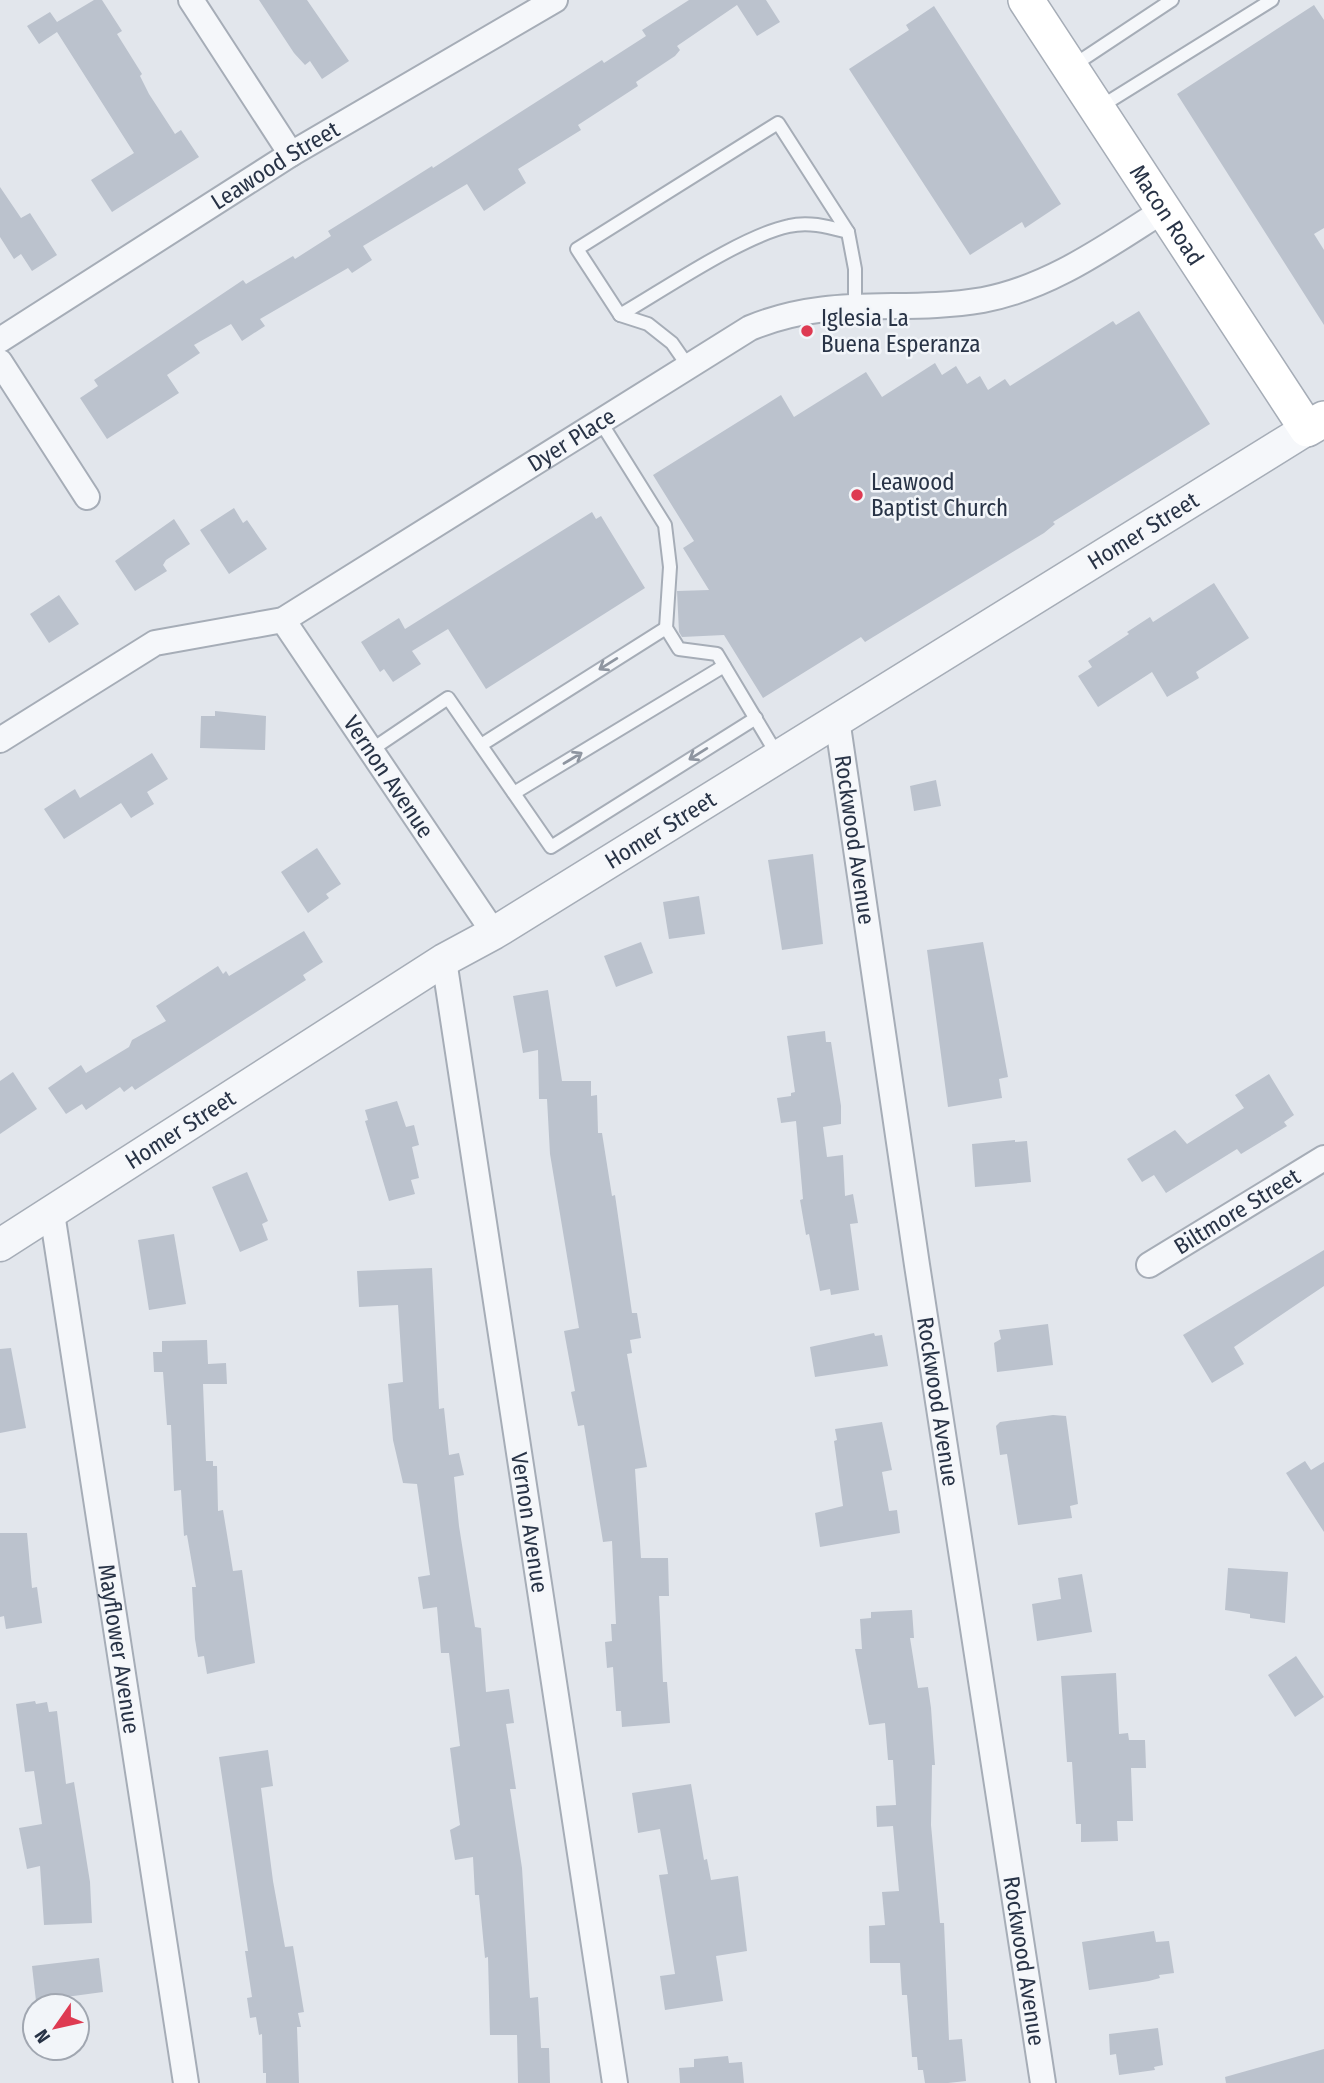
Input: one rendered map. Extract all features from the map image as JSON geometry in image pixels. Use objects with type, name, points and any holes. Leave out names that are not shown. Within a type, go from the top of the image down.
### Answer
[{"type":"main road","name":"Macon Road","points":[[1026,0],[1164,210],[1315,424]]},
{"type":"street","points":[[191,0],[291,154]]},
{"type":"street","name":"Leawood Street","points":[[0,340],[291,154],[555,0]]},
{"type":"street","name":"Dyer Place","points":[[0,740],[155,643],[284,620],[750,328],[776,317],[814,309],[855,305],[943,304],[1016,292],[1077,265],[1164,210]]},
{"type":"street","points":[[0,362],[87,497]]},
{"type":"street","name":"Homer Street","points":[[0,1245],[444,960],[494,933],[1315,424]]},
{"type":"street","name":"Vernon Avenue","points":[[284,620],[494,933]]},
{"type":"street","name":"Rockwood Avenue","points":[[838,719],[915,1251],[1043,2083]]},
{"type":"street","name":"Vernon Avenue","points":[[444,960],[615,2083]]},
{"type":"street","name":"Biltmore Street","points":[[1149,1265],[1324,1158]]},
{"type":"street","name":"Mayflower Avenue","points":[[52,1213],[186,2083]]},
{"type":"lane","points":[[1070,68],[1172,0]]},
{"type":"lane","points":[[1097,108],[1272,0]]},
{"type":"lane","points":[[688,366],[672,343],[648,324],[620,315],[577,249],[778,124],[848,232],[855,269],[855,305]]},
{"type":"lane","points":[[620,315],[749,241],[790,225],[818,225],[848,232]]},
{"type":"lane","points":[[600,421],[665,525],[670,567],[666,628],[679,649],[717,654],[778,756]]},
{"type":"lane","points":[[481,745],[666,628]]},
{"type":"lane","points":[[514,793],[724,666]]},
{"type":"lane","points":[[371,750],[448,698],[551,846],[756,718]]},
{"type":"building","points":[[94,0],[102,0],[122,31],[117,34],[142,74],[140,76],[149,94],[175,134],[181,130],[199,157],[112,212],[91,180],[134,153],[57,32],[39,44],[27,26],[50,12],[57,22]]},
{"type":"building","points":[[259,0],[307,0],[349,61],[322,79],[310,61],[305,65],[294,53]]},
{"type":"building","points":[[689,0],[766,0],[780,22],[757,36],[737,5],[677,46],[680,50],[675,56],[636,82],[638,86],[578,125],[581,130],[518,169],[526,183],[484,211],[467,184],[363,246],[372,260],[352,273],[348,268],[260,319],[265,326],[242,341],[231,324],[194,345],[200,353],[167,375],[179,393],[107,439],[80,398],[98,386],[94,380],[243,280],[246,284],[293,256],[295,259],[331,236],[328,231],[432,166],[433,168],[602,60],[604,63],[646,36],[642,30]]},
{"type":"building","points":[[1314,5],[1324,20],[1324,228],[1314,234],[1324,250],[1324,325],[1177,94]]},
{"type":"building","points":[[934,6],[1061,204],[1025,228],[1022,222],[970,255],[849,69],[909,30],[906,25]]},
{"type":"building","points":[[0,187],[21,218],[30,213],[57,255],[32,271],[21,254],[14,259],[0,237]]},
{"type":"building","points":[[1139,311],[1210,424],[1053,522],[1055,524],[1044,533],[865,642],[861,637],[763,698],[724,635],[682,637],[679,632],[677,591],[709,590],[683,548],[694,541],[653,475],[781,395],[794,417],[866,372],[882,397],[935,363],[942,375],[956,366],[967,384],[980,376],[988,390],[1005,379],[1010,386],[1113,321],[1116,325]]},
{"type":"building","points":[[234,508],[243,523],[247,520],[267,549],[229,574],[200,530]]},
{"type":"building","points":[[592,512],[596,519],[601,516],[645,588],[486,689],[448,629],[412,651],[421,664],[393,682],[384,669],[380,672],[361,642],[399,618],[405,629]]},
{"type":"building","points":[[174,519],[190,544],[166,560],[163,565],[167,571],[135,591],[115,561]]},
{"type":"building","points":[[1214,583],[1249,638],[1196,672],[1199,678],[1167,697],[1152,672],[1098,707],[1078,676],[1092,667],[1088,661],[1150,617],[1153,622]]},
{"type":"building","points":[[59,595],[79,624],[49,643],[30,614]]},
{"type":"building","points":[[215,711],[266,716],[265,750],[200,748],[201,716],[215,716]]},
{"type":"building","points":[[152,753],[168,779],[147,792],[154,804],[131,818],[121,803],[64,839],[44,809],[75,789],[80,798]]},
{"type":"building","points":[[936,780],[941,806],[914,811],[910,786]]},
{"type":"building","points":[[317,848],[341,884],[326,894],[329,898],[308,913],[281,872]]},
{"type":"building","points":[[813,854],[823,944],[782,950],[768,860]]},
{"type":"building","points":[[699,896],[705,934],[669,939],[663,902]]},
{"type":"building","points":[[304,931],[323,962],[303,975],[306,980],[135,1090],[132,1086],[124,1092],[120,1087],[86,1110],[82,1104],[66,1114],[48,1088],[81,1065],[86,1073],[129,1047],[132,1040],[166,1021],[156,1006],[218,966],[223,974],[226,971],[229,976]]},
{"type":"building","points":[[641,942],[653,973],[616,987],[604,956]]},
{"type":"building","points":[[983,942],[1008,1077],[999,1079],[1002,1098],[948,1107],[927,950]]},
{"type":"building","points":[[548,990],[562,1081],[591,1081],[591,1096],[597,1095],[598,1133],[602,1133],[612,1196],[615,1195],[632,1313],[637,1313],[641,1338],[630,1340],[632,1353],[627,1354],[647,1467],[635,1469],[641,1558],[668,1558],[669,1596],[659,1596],[663,1682],[667,1682],[670,1723],[622,1727],[621,1711],[616,1711],[613,1667],[607,1668],[605,1642],[612,1641],[611,1624],[616,1624],[612,1541],[603,1542],[584,1425],[578,1426],[571,1392],[575,1391],[564,1331],[579,1328],[550,1154],[547,1099],[539,1099],[538,1050],[523,1053],[513,996]]},
{"type":"building","points":[[825,1031],[826,1042],[831,1042],[841,1106],[841,1124],[823,1127],[827,1157],[843,1155],[845,1196],[853,1194],[858,1223],[850,1224],[859,1290],[831,1295],[830,1289],[820,1291],[809,1234],[806,1235],[800,1200],[803,1199],[796,1121],[781,1123],[777,1098],[791,1096],[791,1093],[795,1092],[787,1036]]},
{"type":"building","points":[[13,1072],[37,1109],[0,1134],[0,1081]]},
{"type":"building","points":[[1269,1074],[1294,1115],[1284,1122],[1287,1126],[1241,1154],[1237,1149],[1166,1193],[1154,1175],[1142,1182],[1127,1159],[1175,1130],[1187,1144],[1244,1108],[1235,1095]]},
{"type":"building","points":[[397,1101],[406,1127],[414,1125],[419,1145],[412,1147],[419,1178],[411,1180],[415,1194],[389,1201],[365,1121],[368,1120],[365,1110]]},
{"type":"building","points":[[1027,1141],[1031,1182],[975,1187],[972,1144]]},
{"type":"building","points":[[247,1172],[268,1221],[262,1224],[268,1240],[240,1252],[212,1187]]},
{"type":"building","points":[[174,1234],[186,1304],[149,1310],[138,1240]]},
{"type":"building","points":[[1324,1250],[1324,1286],[1234,1347],[1244,1364],[1212,1383],[1183,1335]]},
{"type":"building","points":[[432,1268],[439,1409],[444,1408],[449,1455],[459,1453],[464,1475],[454,1477],[475,1627],[481,1628],[486,1692],[509,1689],[514,1723],[506,1724],[516,1789],[510,1789],[522,1868],[530,1998],[538,1997],[541,2048],[549,2048],[550,2083],[518,2083],[517,2035],[490,2035],[488,1957],[485,1958],[479,1895],[475,1895],[473,1857],[455,1860],[450,1830],[460,1825],[450,1748],[460,1746],[449,1653],[441,1653],[437,1607],[423,1609],[418,1577],[430,1575],[417,1484],[403,1483],[393,1440],[388,1384],[403,1382],[398,1305],[359,1307],[357,1271]]},
{"type":"building","points":[[1048,1324],[1053,1365],[997,1372],[994,1343],[1001,1339],[999,1330]]},
{"type":"building","points":[[874,1333],[875,1336],[882,1335],[888,1366],[815,1377],[810,1347]]},
{"type":"building","points":[[207,1340],[208,1364],[226,1363],[227,1384],[203,1384],[206,1461],[213,1461],[213,1466],[217,1466],[218,1511],[223,1510],[233,1571],[242,1570],[255,1663],[207,1674],[204,1656],[198,1657],[195,1639],[192,1587],[196,1587],[187,1535],[184,1536],[181,1490],[174,1491],[171,1425],[167,1425],[163,1372],[154,1372],[153,1352],[162,1352],[162,1341]]},
{"type":"building","points":[[11,1348],[26,1428],[0,1433],[0,1349]]},
{"type":"building","points":[[1053,1415],[1066,1416],[1078,1504],[1070,1506],[1072,1518],[1018,1525],[1007,1454],[1000,1455],[996,1426],[1000,1422]]},
{"type":"building","points":[[882,1422],[892,1470],[882,1472],[889,1511],[897,1510],[900,1533],[820,1547],[815,1513],[843,1506],[834,1441],[837,1440],[835,1429]]},
{"type":"building","points":[[1305,1461],[1311,1470],[1324,1462],[1324,1532],[1286,1473]]},
{"type":"building","points":[[0,1533],[27,1533],[32,1588],[37,1587],[42,1623],[6,1629],[4,1616],[0,1617]]},
{"type":"building","points":[[1228,1568],[1288,1572],[1285,1623],[1250,1618],[1250,1614],[1225,1610]]},
{"type":"building","points":[[1082,1574],[1092,1632],[1037,1641],[1032,1604],[1061,1599],[1058,1578]]},
{"type":"building","points":[[912,1610],[914,1638],[910,1638],[918,1688],[928,1687],[931,1708],[935,1765],[932,1765],[931,1825],[940,1923],[944,1923],[949,2040],[962,2039],[966,2081],[948,2083],[925,2083],[923,2070],[918,2070],[917,2057],[912,2057],[907,1995],[902,1995],[900,1963],[870,1963],[869,1926],[885,1925],[882,1892],[899,1891],[893,1826],[877,1827],[876,1806],[896,1805],[893,1760],[888,1760],[885,1723],[869,1725],[855,1649],[862,1649],[860,1619],[871,1618],[871,1612]]},
{"type":"building","points":[[1296,1656],[1324,1697],[1295,1717],[1268,1675]]},
{"type":"building","points":[[1116,1673],[1119,1734],[1128,1733],[1129,1740],[1145,1740],[1146,1768],[1131,1768],[1133,1821],[1117,1821],[1118,1841],[1081,1842],[1081,1824],[1076,1824],[1072,1762],[1067,1762],[1061,1676]]},
{"type":"building","points":[[35,1701],[36,1704],[47,1702],[49,1712],[57,1711],[66,1784],[74,1782],[90,1882],[92,1923],[44,1925],[40,1866],[27,1869],[19,1828],[42,1824],[34,1771],[25,1772],[16,1704]]},
{"type":"building","points":[[268,1750],[273,1786],[261,1788],[273,1881],[285,1947],[293,1946],[304,2012],[298,2013],[301,2027],[297,2027],[299,2083],[266,2083],[266,2073],[263,2073],[262,2034],[259,2035],[256,2017],[250,2018],[247,1998],[252,1997],[245,1951],[248,1951],[219,1757]]},
{"type":"building","points":[[691,1784],[704,1860],[707,1859],[711,1880],[738,1876],[747,1951],[716,1956],[723,2001],[665,2010],[660,1976],[675,1974],[659,1875],[668,1874],[660,1829],[638,1833],[632,1793]]},
{"type":"building","points":[[1154,1931],[1156,1942],[1169,1941],[1174,1973],[1159,1975],[1160,1978],[1149,1981],[1089,1990],[1082,1942]]},
{"type":"building","points":[[99,1958],[103,1992],[35,1992],[32,1966]]},
{"type":"building","points":[[1158,2028],[1163,2065],[1154,2067],[1155,2070],[1119,2075],[1116,2054],[1110,2055],[1109,2034]]},
{"type":"building","points":[[1324,2049],[1324,2083],[1226,2083],[1225,2077]]},
{"type":"building","points":[[728,2056],[729,2063],[742,2062],[744,2083],[680,2083],[679,2068],[694,2067],[694,2059]]},
{"type":"place","name":"Iglesia La Buena Esperanza","points":[[807,331]]},
{"type":"place","name":"Leawood Baptist Church","points":[[857,495]]}]
